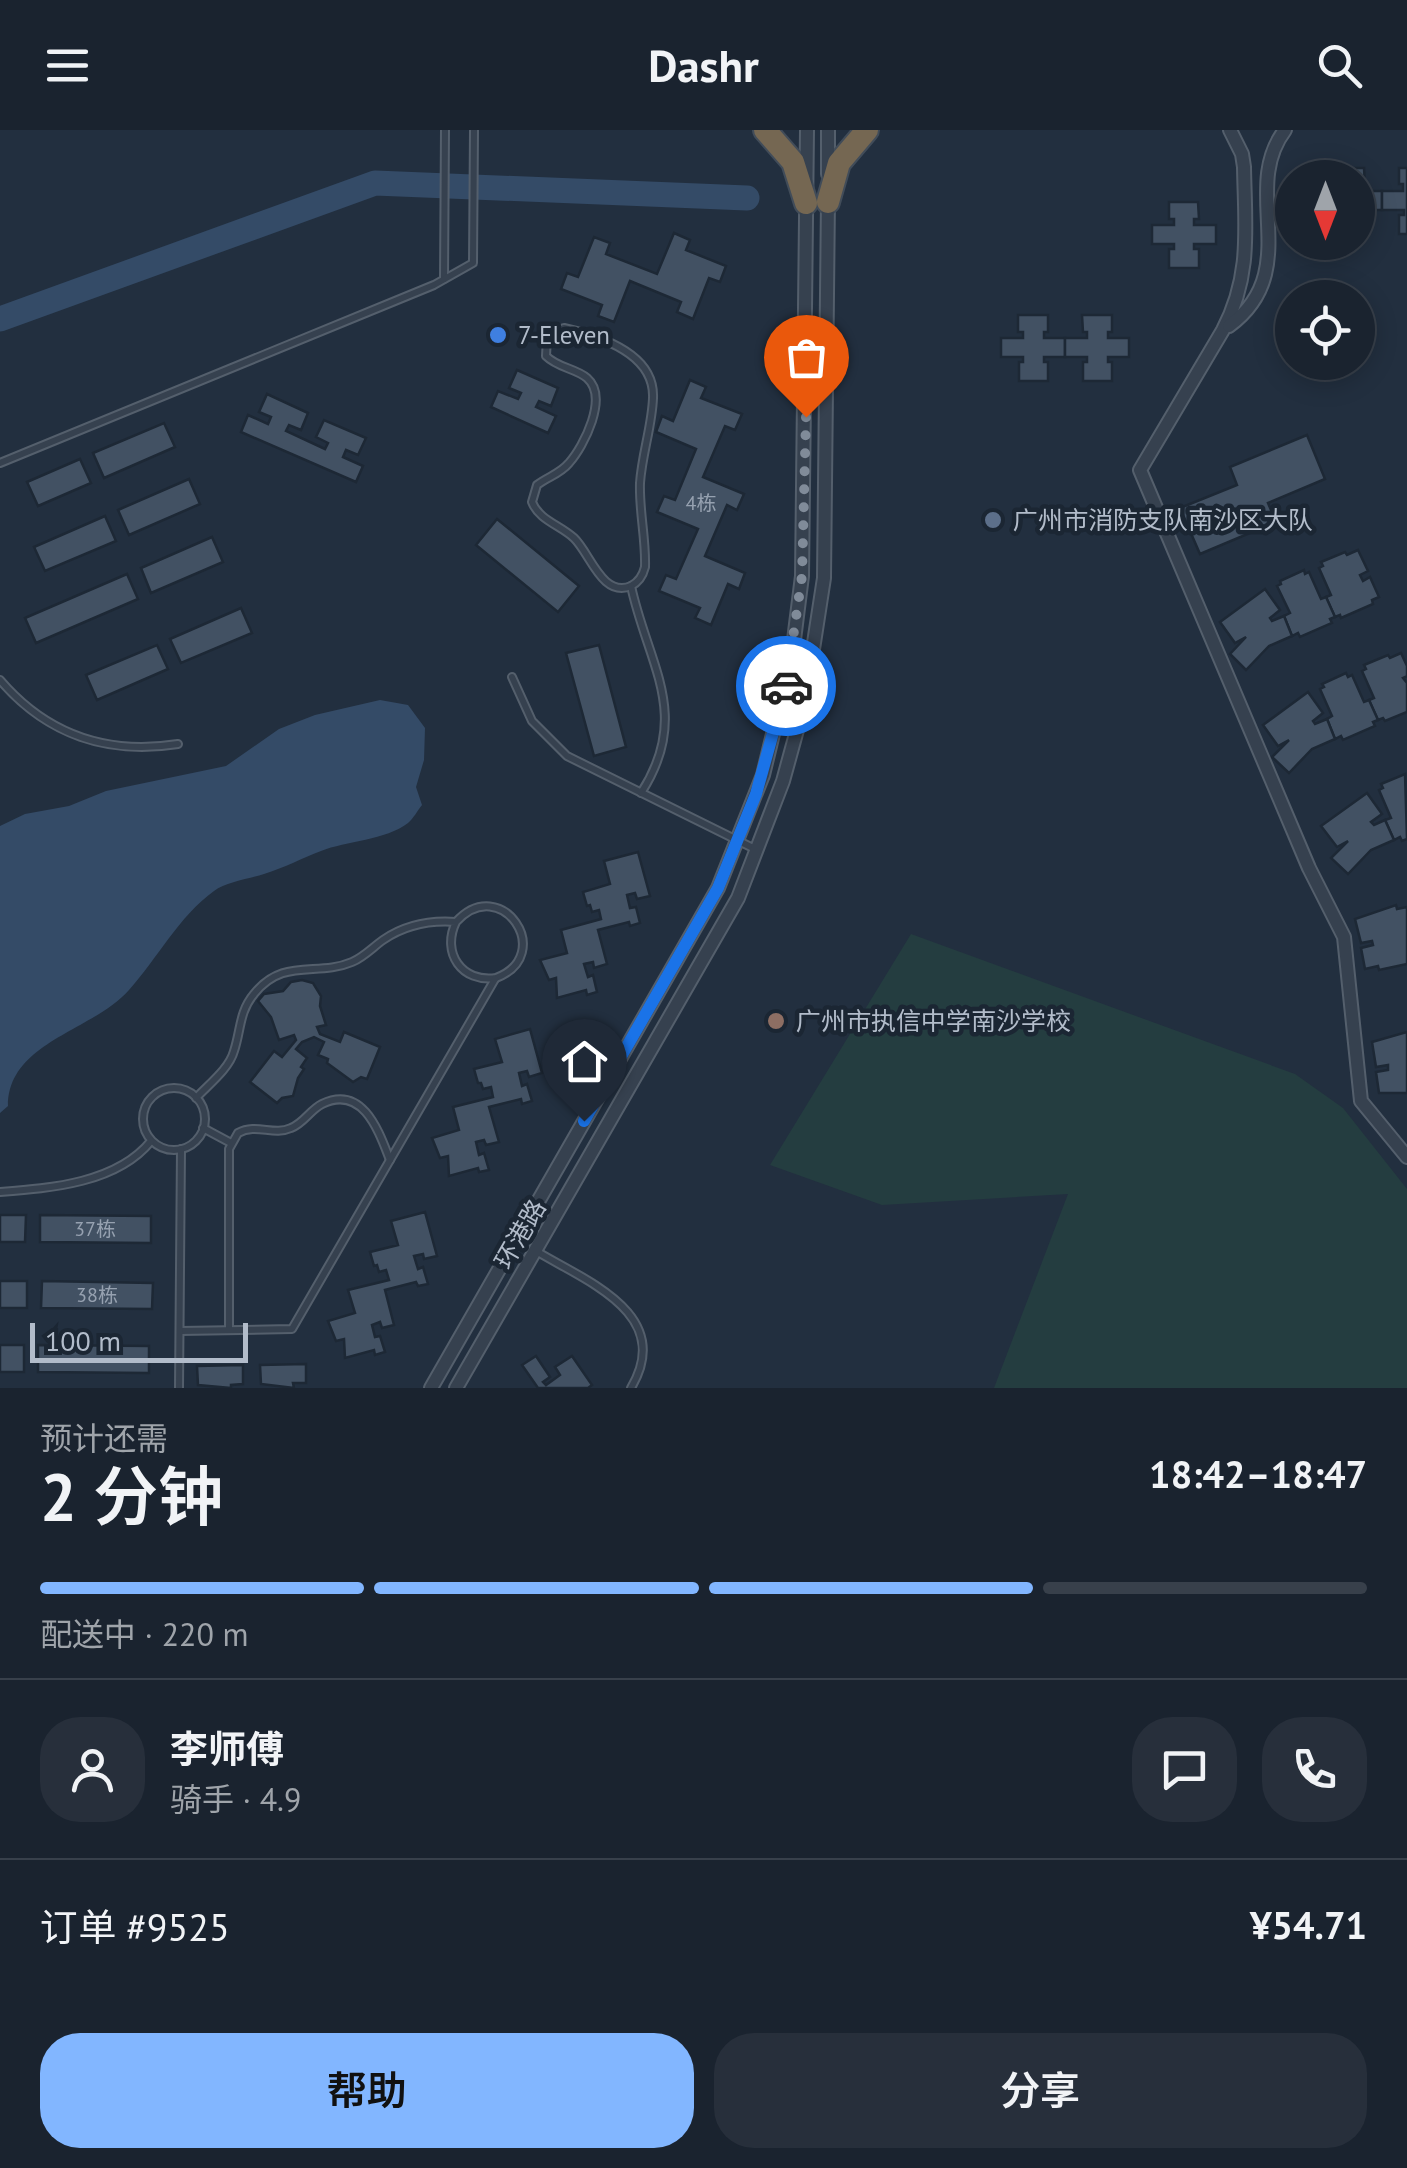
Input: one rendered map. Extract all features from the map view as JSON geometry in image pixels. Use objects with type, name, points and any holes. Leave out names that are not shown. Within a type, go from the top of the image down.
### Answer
[{"type":"highway","points":[[765,130],[793,162],[817,212]]},
{"type":"highway","points":[[817,212],[839,163],[867,130]]},
{"type":"street","name":"环港路","points":[[456,1388],[738,898],[795,741],[813,660],[826,536],[817,212],[807,130]]},
{"type":"street","name":"环港路","points":[[431,1388],[718,888],[739,841],[774,736],[799,603],[817,212],[828,130]]},
{"type":"street","points":[[1230,130],[1244,168],[1246,255],[1240,294],[1223,330],[1140,470],[1309,868],[1344,936],[1361,1101],[1407,1157]]},
{"type":"street","points":[[1223,330],[1251,306],[1267,272],[1268,167],[1285,130]]},
{"type":"lane","points":[[444,130],[444,279]]},
{"type":"lane","points":[[0,463],[444,279],[473,263],[474,130]]},
{"type":"lane","points":[[557,329],[570,329],[624,350],[641,363],[651,382],[653,402],[640,493],[646,567],[630,586],[607,584],[584,548],[541,516],[532,502],[537,486],[559,472],[576,453],[596,406],[597,396],[590,380],[556,365],[546,356],[547,337],[557,329]]},
{"type":"lane","points":[[630,586],[661,679],[667,713],[658,763],[641,793]]},
{"type":"lane","points":[[512,677],[526,711],[566,756],[758,850]]},
{"type":"lane","points":[[0,680],[32,712],[77,737],[127,748],[178,744]]},
{"type":"lane","points":[[180,1331],[292,1329],[496,978],[511,970],[521,956],[523,938],[517,922],[503,910],[486,906],[469,911],[456,922],[450,948],[457,964],[470,976],[496,978]]},
{"type":"lane","points":[[196,1098],[228,1063],[246,1005],[269,980],[301,968],[338,967],[357,960],[384,939],[410,927],[456,922]]},
{"type":"lane","points":[[175,1089],[196,1098],[204,1112],[204,1128],[195,1142],[181,1150],[165,1149],[151,1140],[143,1118],[152,1097],[175,1089]]},
{"type":"lane","points":[[229,1330],[231,1144],[244,1130],[290,1129],[320,1104],[345,1100],[367,1111],[390,1160]]},
{"type":"lane","points":[[204,1128],[231,1144]]},
{"type":"lane","points":[[0,1192],[112,1172],[134,1159],[151,1140]]},
{"type":"lane","points":[[179,1388],[181,1150]]},
{"type":"lane","points":[[535,1250],[627,1309],[640,1333],[642,1346],[638,1374],[631,1388]]},
{"type":"green space","points":[[911,934],[1295,1074],[1343,1108],[1407,1189],[1407,1388],[994,1388],[1068,1194],[882,1205],[770,1165]]},
{"type":"water","points":[[380,700],[408,705],[425,728],[424,760],[416,787],[422,805],[410,821],[389,833],[331,848],[214,891],[179,925],[129,990],[55,1039],[22,1067],[12,1084],[8,1106],[0,1113],[0,826],[25,814],[69,806],[106,791],[226,766],[279,729],[315,715]]},
{"type":"building","points":[[1399,168],[1407,168],[1407,234],[1399,234],[1399,215],[1404,215],[1404,210],[1382,210],[1382,191],[1403,191]]},
{"type":"building","points":[[1375,191],[1382,191],[1382,210],[1375,210]]},
{"type":"building","points":[[1169,202],[1198,202],[1199,219],[1194,219],[1194,225],[1216,225],[1216,244],[1194,244],[1194,249],[1199,249],[1199,268],[1169,268],[1169,249],[1174,249],[1174,244],[1152,244],[1152,225],[1174,225],[1174,219],[1169,219]]},
{"type":"building","points":[[674,233],[690,240],[686,250],[726,266],[720,282],[709,278],[693,319],[677,312],[681,302],[630,281],[614,322],[598,316],[602,305],[561,289],[567,273],[578,277],[594,237],[610,243],[606,254],[657,274]]},
{"type":"building","points":[[1018,315],[1048,315],[1044,338],[1065,338],[1065,357],[1044,357],[1044,362],[1048,362],[1048,381],[1019,381],[1019,362],[1023,362],[1023,357],[1001,357],[1001,338],[1023,338],[1023,332],[1018,332]]},
{"type":"building","points":[[1082,315],[1112,315],[1108,338],[1129,338],[1129,357],[1108,357],[1108,362],[1112,362],[1112,381],[1083,381],[1083,362],[1087,362],[1087,357],[1065,357],[1065,338],[1087,338]]},
{"type":"building","points":[[517,370],[558,388],[551,406],[539,401],[536,407],[556,416],[548,433],[491,407],[498,391],[518,399],[521,393],[509,388]]},
{"type":"building","points":[[690,380],[706,387],[701,398],[742,414],[735,430],[725,426],[703,477],[744,494],[737,510],[727,505],[705,556],[745,573],[739,589],[728,584],[711,625],[695,618],[700,608],[659,591],[666,575],[676,579],[698,529],[657,512],[664,496],[675,500],[696,449],[656,432],[662,416],[673,421]]},
{"type":"building","points":[[267,394],[308,413],[301,430],[289,425],[286,431],[325,449],[328,443],[316,437],[324,420],[366,438],[358,455],[346,450],[343,457],[363,466],[356,482],[241,432],[248,415],[268,424],[271,417],[259,412]]},
{"type":"building","points":[[164,423],[175,447],[104,478],[93,453]]},
{"type":"building","points":[[1307,435],[1325,479],[1268,503],[1276,522],[1200,554],[1180,508],[1237,485],[1230,467]]},
{"type":"building","points":[[80,459],[91,483],[38,506],[27,482]]},
{"type":"building","points":[[189,479],[200,504],[129,535],[118,510]]},
{"type":"building","points":[[105,516],[116,541],[45,571],[34,547]]},
{"type":"building","points":[[497,519],[579,586],[558,612],[476,545]]},
{"type":"building","points":[[212,537],[223,562],[151,593],[141,568]]},
{"type":"building","points":[[1358,550],[1368,571],[1360,575],[1363,581],[1370,577],[1379,597],[1372,600],[1373,604],[1335,617],[1326,597],[1331,595],[1319,568],[1323,566],[1321,562]]},
{"type":"building","points":[[1304,570],[1305,574],[1309,572],[1321,599],[1326,597],[1335,617],[1330,619],[1332,623],[1300,637],[1298,633],[1292,636],[1284,616],[1290,613],[1277,586]]},
{"type":"building","points":[[127,574],[138,599],[36,643],[25,618]]},
{"type":"building","points":[[1265,589],[1280,610],[1270,618],[1272,621],[1284,616],[1292,636],[1269,646],[1246,670],[1230,654],[1246,637],[1235,643],[1220,622]]},
{"type":"building","points":[[241,608],[252,633],[181,663],[170,639]]},
{"type":"building","points":[[157,645],[168,669],[97,700],[86,675]]},
{"type":"building","points":[[599,645],[626,747],[594,756],[566,653]]},
{"type":"building","points":[[1401,653],[1407,666],[1407,676],[1403,678],[1407,683],[1407,712],[1378,720],[1369,700],[1374,698],[1362,671],[1366,669],[1364,665]]},
{"type":"building","points":[[1346,673],[1348,677],[1352,675],[1364,702],[1369,700],[1378,720],[1373,722],[1375,726],[1343,740],[1341,736],[1335,739],[1327,719],[1332,716],[1320,689],[1322,684]]},
{"type":"building","points":[[1308,692],[1323,713],[1313,721],[1315,724],[1327,719],[1335,739],[1312,749],[1289,773],[1272,757],[1289,740],[1278,746],[1263,725]]},
{"type":"building","points":[[1405,774],[1407,839],[1402,841],[1400,837],[1394,840],[1385,820],[1391,818],[1379,790],[1383,788],[1381,784]]},
{"type":"building","points":[[1367,793],[1382,814],[1371,822],[1374,825],[1385,820],[1394,840],[1371,850],[1348,874],[1331,858],[1348,841],[1337,847],[1321,826]]},
{"type":"building","points":[[638,852],[650,896],[637,899],[635,893],[627,895],[630,908],[636,907],[640,923],[598,930],[607,964],[594,968],[593,962],[584,964],[588,977],[593,975],[597,992],[587,995],[586,990],[557,998],[556,978],[549,980],[540,960],[567,953],[561,930],[601,919],[599,910],[592,912],[587,906],[583,892],[610,884],[604,861]]},
{"type":"building","points":[[1396,905],[1397,909],[1407,907],[1407,964],[1365,969],[1361,948],[1373,945],[1372,941],[1361,943],[1355,919]]},
{"type":"building","points":[[291,982],[313,983],[321,996],[326,1025],[317,1027],[320,1034],[340,1042],[344,1032],[380,1047],[367,1079],[361,1077],[353,1082],[318,1055],[324,1042],[314,1037],[302,1042],[296,1049],[307,1058],[293,1096],[277,1103],[250,1082],[274,1051],[282,1057],[296,1040],[294,1035],[279,1040],[271,1017],[258,1001],[264,994],[283,991]]},
{"type":"building","points":[[530,1029],[542,1073],[529,1077],[527,1071],[519,1073],[532,1101],[522,1104],[521,1099],[489,1107],[499,1142],[476,1142],[489,1170],[479,1172],[478,1168],[449,1176],[448,1156],[440,1158],[432,1138],[459,1130],[453,1107],[493,1097],[491,1087],[483,1089],[478,1083],[474,1069],[502,1062],[495,1039]]},
{"type":"building","points":[[1407,1032],[1407,1093],[1379,1093],[1376,1072],[1388,1070],[1388,1065],[1376,1067],[1372,1042]]},
{"type":"building","points":[[425,1212],[437,1256],[414,1256],[418,1269],[423,1267],[428,1284],[418,1286],[416,1282],[385,1290],[394,1325],[372,1325],[385,1352],[375,1355],[374,1350],[345,1358],[344,1339],[336,1341],[328,1321],[355,1313],[348,1290],[389,1280],[386,1270],[379,1272],[374,1266],[370,1252],[398,1245],[391,1221]]},
{"type":"building","points":[[0,1215],[26,1215],[25,1242],[0,1242]]},
{"type":"building","points":[[40,1215],[151,1216],[151,1243],[40,1242]]},
{"type":"building","points":[[0,1281],[27,1281],[27,1308],[0,1308]]},
{"type":"building","points":[[42,1281],[153,1283],[152,1309],[41,1308]]},
{"type":"building","points":[[0,1345],[24,1345],[24,1372],[0,1372]]},
{"type":"building","points":[[38,1345],[149,1346],[149,1373],[38,1372]]},
{"type":"building","points":[[536,1356],[550,1377],[543,1382],[546,1385],[560,1375],[555,1367],[572,1356],[592,1385],[538,1388],[522,1365]]},
{"type":"building","points":[[306,1364],[306,1383],[293,1383],[294,1388],[261,1384],[260,1365]]},
{"type":"building","points":[[243,1365],[243,1384],[231,1388],[198,1385],[197,1366]]},
{"type":"waterway","points":[[0,319],[375,183],[747,198]]},
{"type":"way so far","points":[[786,686],[802,576],[806,417]]},
{"type":"place","name":"7-Eleven","points":[[498,335]]},
{"type":"place","name":"广州市消防支队南沙区大队","points":[[993,520]]},
{"type":"place","name":"广州市执信中学南沙学校","points":[[776,1021]]},
{"type":"route","points":[[584,1121],[718,888],[756,794],[786,686]]}]
